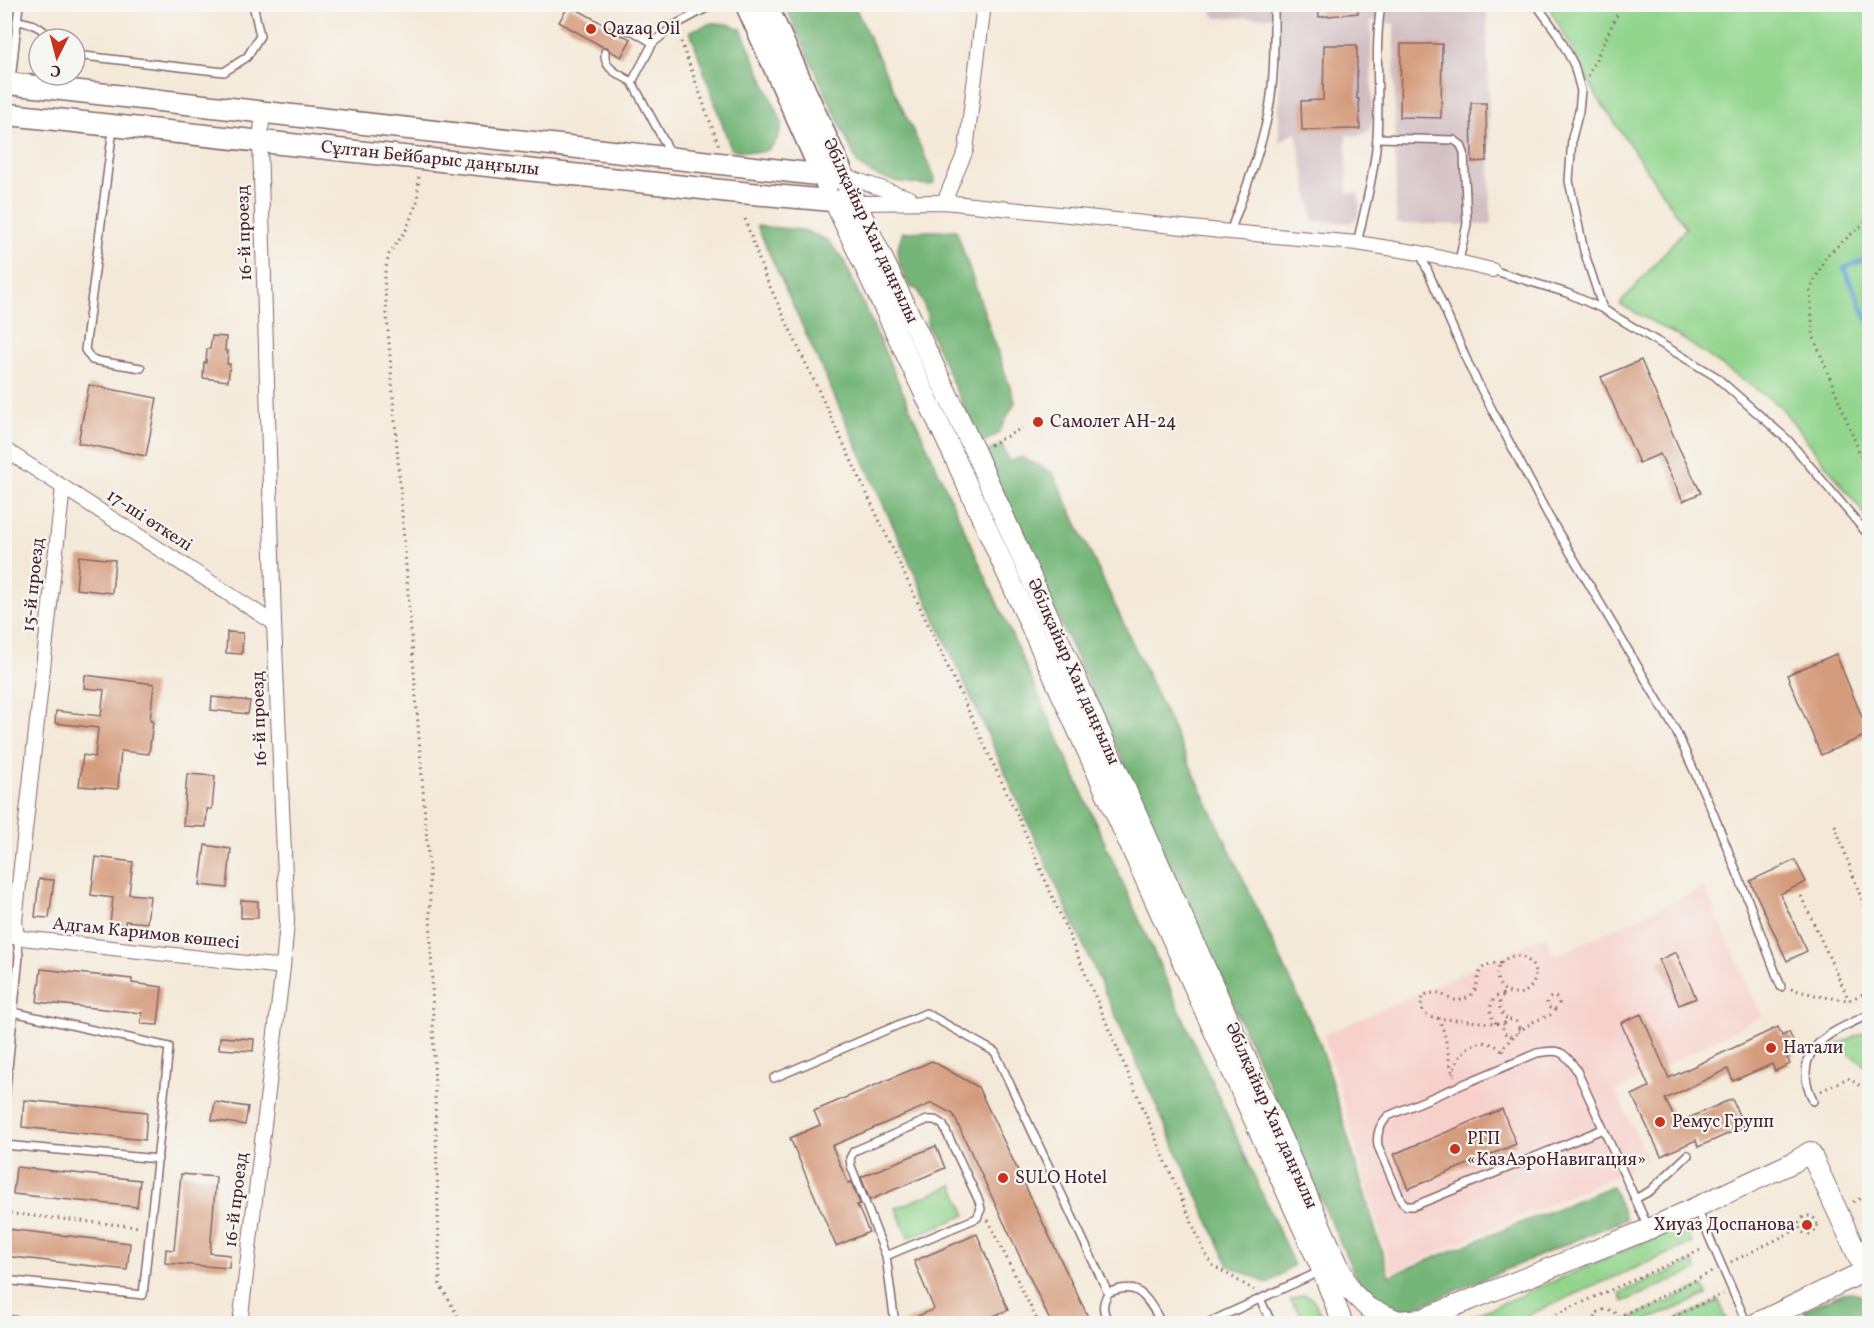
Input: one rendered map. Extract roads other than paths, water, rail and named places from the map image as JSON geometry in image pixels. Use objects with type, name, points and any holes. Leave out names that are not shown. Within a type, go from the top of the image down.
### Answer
[{"type":"main road","name":"Әбілқайыр Хан даңғылы","points":[[746,4],[832,175],[855,203]]},
{"type":"main road","name":"Әбілқайыр Хан даңғылы","points":[[766,4],[832,175],[834,201]]},
{"type":"main road","name":"Сұлтан Бейбарыс даңғылы","points":[[8,83],[832,175]]},
{"type":"main road","name":"Сұлтан Бейбарыс даңғылы","points":[[4,114],[855,203]]},
{"type":"street","points":[[944,202],[966,150],[984,4]]},
{"type":"street","name":"16-й проезд","points":[[240,1323],[284,967],[287,922],[274,624],[261,142],[263,111]]},
{"type":"street","points":[[832,175],[920,201]]},
{"type":"street","name":"Әбілқайыр Хан даңғылы","points":[[834,201],[954,456],[1322,1270],[1343,1323]]},
{"type":"street","points":[[855,203],[944,202],[1357,243],[1420,253],[1492,270]]},
{"type":"street","name":"Әбілқайыр Хан даңғылы","points":[[855,203],[975,452],[1350,1290],[1368,1308],[1398,1321],[1422,1320],[1649,1229]]},
{"type":"street","name":"17-ші өткелі","points":[[4,450],[274,624]]},
{"type":"street","name":"15-й проезд","points":[[11,937],[15,921],[63,487]]},
{"type":"street","name":"Адгам Каримов көшесі","points":[[11,937],[284,967]]},
{"type":"street","points":[[1649,1229],[1794,1162],[1810,1152],[1865,1271],[1782,1314],[1755,1323]]},
{"type":"lane","points":[[8,83],[19,4]]},
{"type":"lane","points":[[87,56],[224,72],[247,57],[260,36],[253,4]]},
{"type":"lane","points":[[632,82],[653,43],[675,25],[714,4]]},
{"type":"lane","points":[[1230,232],[1254,166],[1270,103],[1274,4]]},
{"type":"lane","points":[[1357,243],[1369,193],[1377,138],[1378,24],[1381,4]]},
{"type":"lane","points":[[1536,4],[1557,33],[1574,65],[1581,92],[1572,138],[1569,181],[1584,251],[1603,309]]},
{"type":"lane","points":[[17,21],[39,27]]},
{"type":"lane","points":[[618,29],[625,28],[633,31],[653,43]]},
{"type":"lane","points":[[605,52],[604,60],[609,68],[632,82],[673,158]]},
{"type":"lane","points":[[113,126],[85,350],[92,360],[141,368]]},
{"type":"lane","points":[[1377,138],[1454,140],[1461,145],[1464,153],[1467,224],[1459,261]]},
{"type":"lane","points":[[1420,253],[1471,370],[1548,515],[1676,731],[1735,868],[1780,987]]},
{"type":"lane","points":[[1492,270],[1567,293],[1603,309],[1714,376],[1788,440],[1869,537]]},
{"type":"lane","points":[[4,1109],[19,956],[11,937]]},
{"type":"lane","points":[[4,1010],[169,1047],[143,1295],[4,1280]]},
{"type":"lane","points":[[774,1078],[926,1013],[995,1052],[1108,1293]]},
{"type":"lane","points":[[1812,1098],[1806,1072],[1814,1047],[1823,1037],[1869,1014]]},
{"type":"lane","points":[[1603,1129],[1414,1206],[1407,1206],[1402,1202],[1378,1146],[1377,1137],[1381,1124],[1388,1116],[1537,1053],[1557,1050],[1566,1056],[1575,1069],[1603,1129],[1649,1229]]},
{"type":"lane","points":[[886,1256],[976,1218],[981,1209],[943,1125],[935,1120],[927,1120],[854,1150],[850,1158],[851,1166],[886,1256],[895,1323]]},
{"type":"lane","points":[[4,1145],[158,1159]]},
{"type":"lane","points":[[1635,1199],[1650,1191],[1688,1155]]},
{"type":"lane","points":[[1696,1207],[1747,1323]]},
{"type":"lane","points":[[1205,1323],[1322,1270]]},
{"type":"lane","points":[[1109,1323],[1104,1311],[1104,1301],[1108,1293],[1121,1287],[1145,1296],[1162,1323]]},
{"type":"lane","points":[[1263,1298],[1272,1323]]},
{"type":"lane","points":[[4,1318],[40,1323]]},
{"type":"waterway","points":[[1870,257],[1844,268],[1870,325]]},
{"type":"place","name":"Qazaq Oil","points":[[591,29]]},
{"type":"place","name":"Самолет АН-24","points":[[1038,422]]},
{"type":"place","name":"Натали","points":[[1771,1048]]},
{"type":"place","name":"Ремус Групп","points":[[1660,1122]]},
{"type":"place","name":"РГП «КазАэроНавигация»","points":[[1455,1149]]},
{"type":"place","name":"SULO Hotel","points":[[1003,1178]]},
{"type":"place","name":"Хиуаз Доспанова","points":[[1807,1225]]}]
